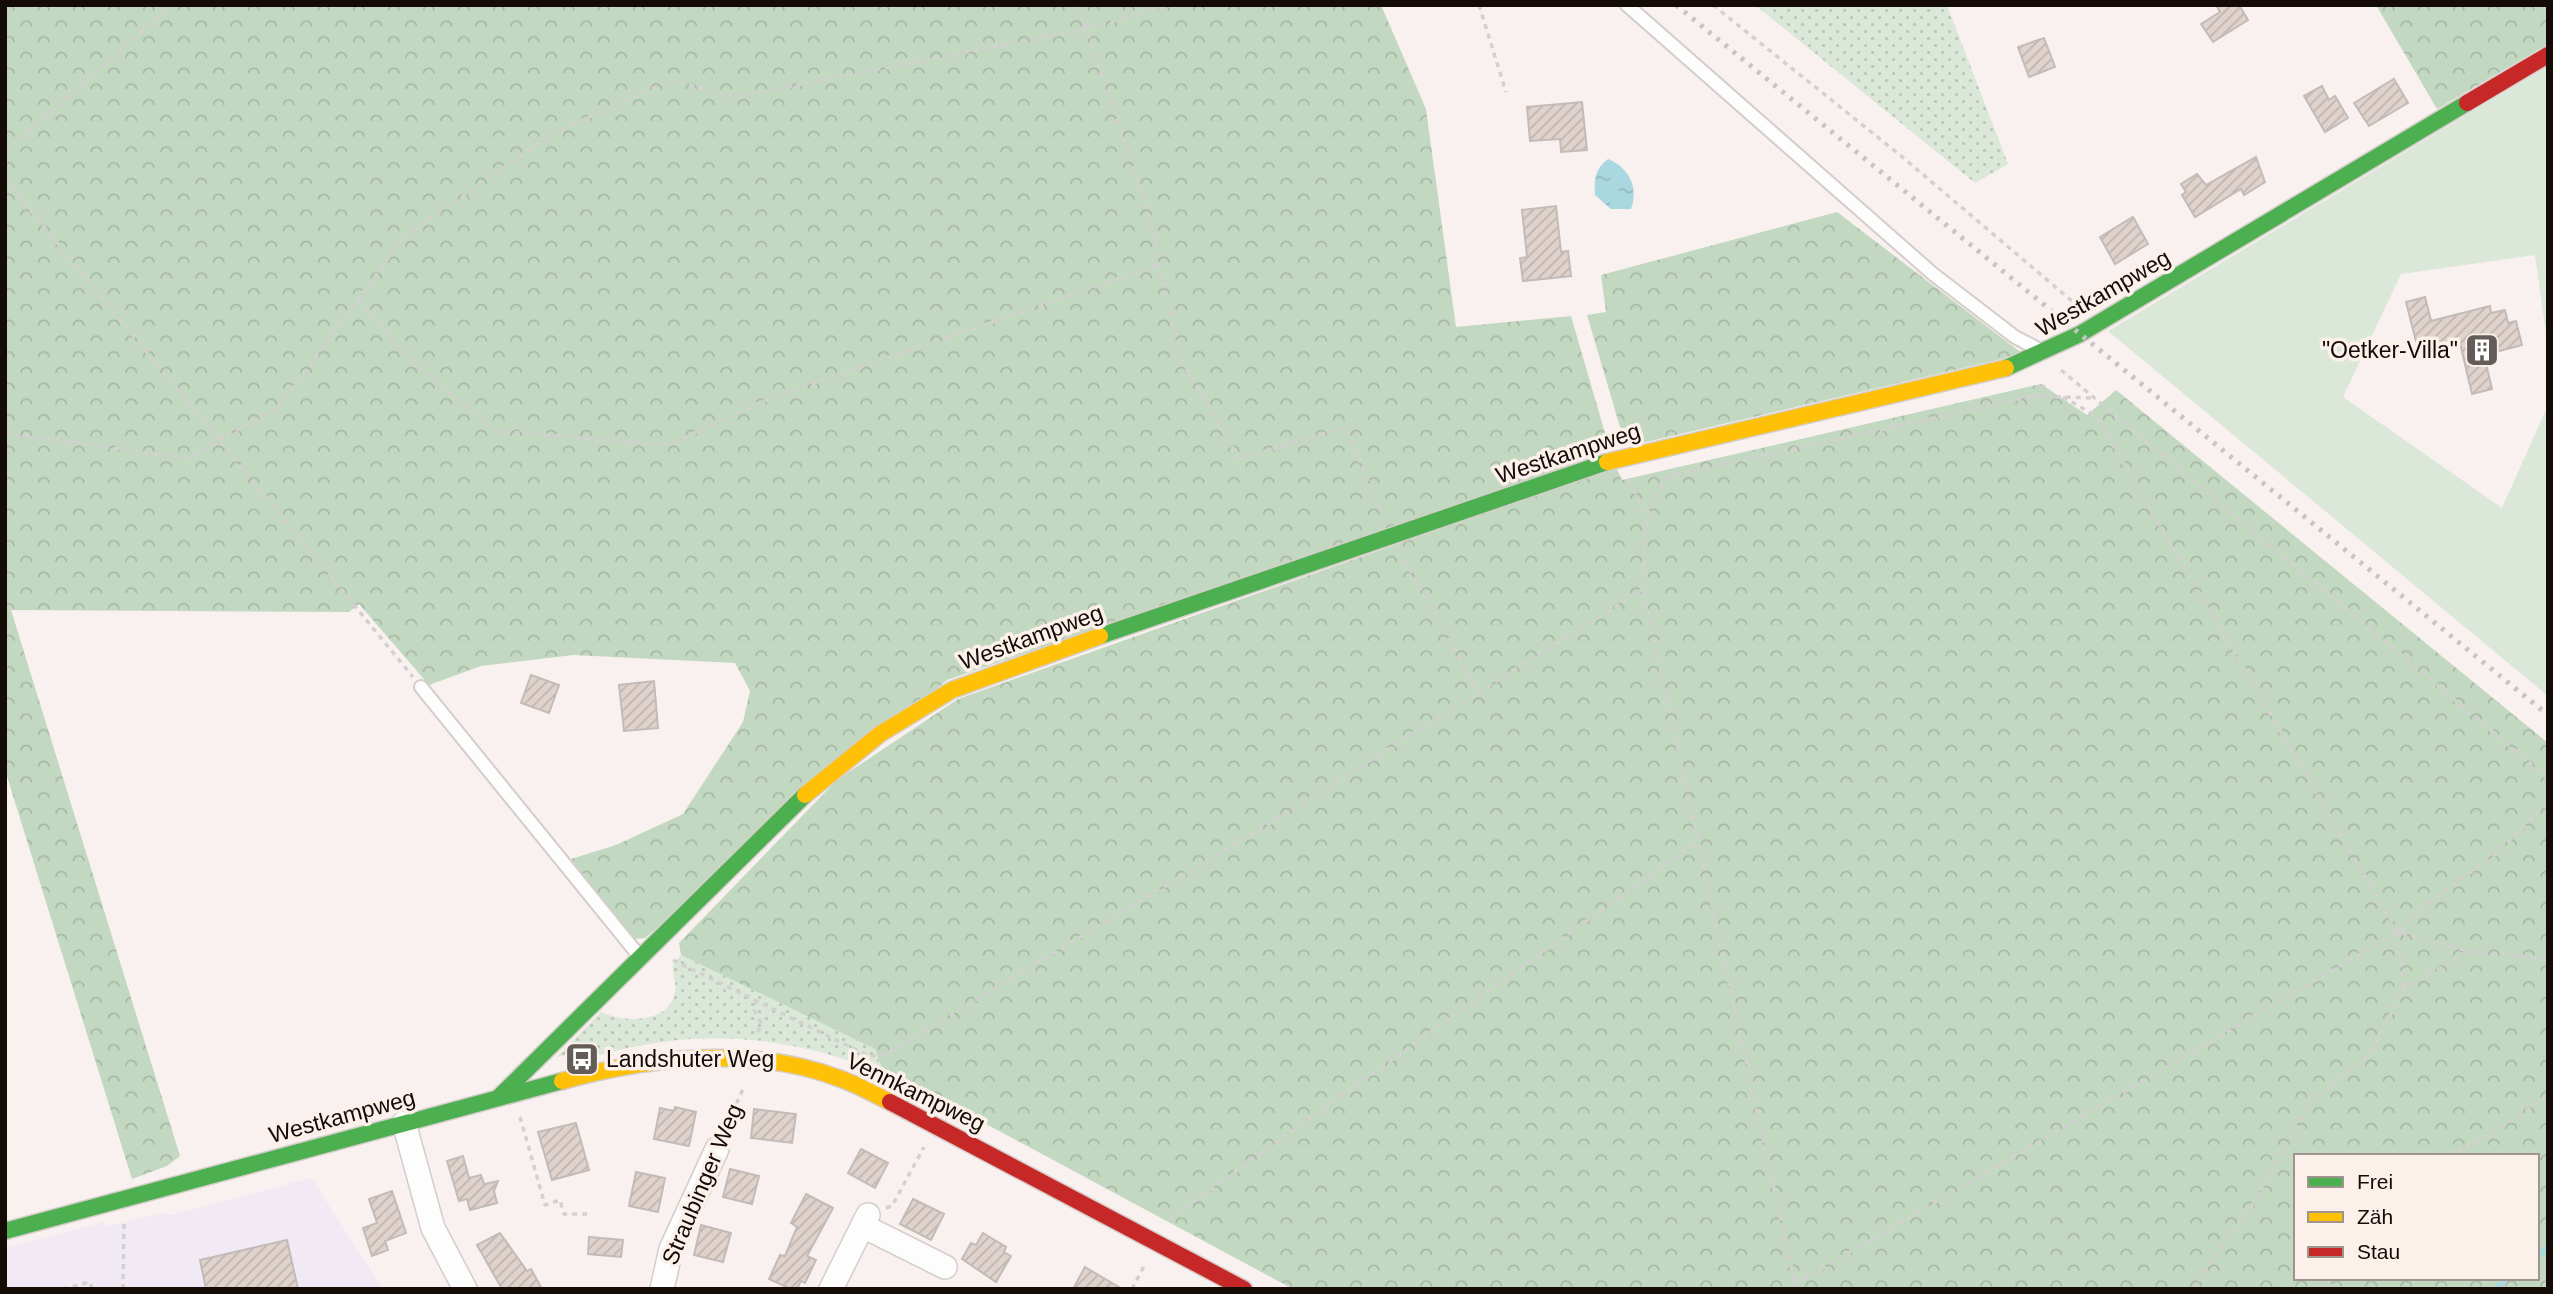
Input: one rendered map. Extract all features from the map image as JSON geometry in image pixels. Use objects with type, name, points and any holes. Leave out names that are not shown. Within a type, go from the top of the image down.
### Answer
[{"type":"street","name":"Westkampweg","points":[[5,1231],[498,1098],[775,822],[832,771],[880,734],[952,690],[1012,666],[1619,458],[2014,366],[2045,354],[2548,55]]},
{"type":"street","name":"Vennkampweg","points":[[498,1098],[621,1066],[676,1058],[750,1059],[839,1078],[873,1092],[1244,1289]]},
{"type":"street","points":[[404,1123],[433,1228],[465,1289]]},
{"type":"street","name":"Straubinger Weg","points":[[662,1289],[671,1249],[717,1149]]},
{"type":"street","points":[[831,1289],[865,1221],[945,1267]]},
{"type":"lane","points":[[1627,5],[1914,258],[2005,329],[2045,354]]},
{"type":"lane","points":[[421,687],[644,953]]},
{"type":"path","points":[[5,152],[172,5]]},
{"type":"path","points":[[1078,5],[1148,210],[1184,365],[1239,459],[1346,428],[1391,536],[1479,693]]},
{"type":"path","points":[[5,433],[187,458],[279,407],[404,237],[552,134],[671,80],[735,97],[1086,29],[1170,5]]},
{"type":"path","points":[[1479,5],[1506,92]]},
{"type":"path","points":[[1713,5],[1900,155],[2098,324]]},
{"type":"path","points":[[5,179],[421,687]]},
{"type":"path","points":[[357,300],[420,368],[496,431],[669,445],[768,399],[1161,264]]},
{"type":"path","points":[[2045,354],[2092,398],[2548,778]]},
{"type":"path","points":[[2059,395],[2096,416],[2398,932],[2404,989]]},
{"type":"path","points":[[2092,398],[2034,396],[1671,476],[1653,497],[1645,517],[1643,589],[1796,1286],[2398,932],[2422,908],[2493,856],[2548,803]]},
{"type":"path","points":[[1619,458],[1645,517]]},
{"type":"path","points":[[644,953],[869,1056],[884,1055],[1479,693],[1643,589]]},
{"type":"path","points":[[1156,1243],[1174,1213],[1697,842]]},
{"type":"path","points":[[2398,932],[2468,951],[2548,959]]},
{"type":"path","points":[[2192,1289],[2253,1204],[2310,1102],[2368,1057],[2404,989],[2468,951]]},
{"type":"path","name":"Straubinger Weg","points":[[717,1149],[746,1079]]},
{"type":"path","points":[[2452,1154],[2486,1137],[2548,1096]]},
{"type":"path","points":[[520,1115],[545,1205],[560,1200],[564,1214],[588,1214]]},
{"type":"path","points":[[865,1221],[892,1206],[925,1144]]},
{"type":"path","points":[[123,1289],[124,1214],[135,1197]]},
{"type":"path","points":[[1132,1289],[1147,1261]]},
{"type":"path","points":[[63,1289],[90,1282],[92,1289]]},
{"type":"shaded area","points":[[311,1178],[384,1289],[5,1289],[5,1248],[103,1222],[108,1226],[161,1213],[171,1215]]},
{"type":"green space","points":[[5,5],[1381,5],[1426,109],[1456,327],[1571,316],[1607,440],[1601,455],[947,680],[645,938],[634,939],[571,859],[616,845],[683,814],[743,722],[750,691],[735,663],[573,655],[481,666],[429,685],[359,604],[349,612],[11,610],[180,1156],[167,1166],[132,1179],[5,770]]},
{"type":"green space","points":[[1755,5],[1947,5],[2008,164],[1975,183]]},
{"type":"green space","points":[[2376,5],[2548,5],[2548,44],[2437,109]]},
{"type":"green space","points":[[2548,66],[2548,348],[2535,255],[2401,274],[2343,397],[2502,508],[2548,405],[2548,696],[2108,331]]},
{"type":"green space","points":[[1837,212],[2023,354],[1642,443],[1620,427],[1587,315],[1606,312],[1601,275]]},
{"type":"green space","points":[[2041,384],[2087,415],[2116,390],[2548,743],[2548,1289],[1293,1289],[882,1068],[875,1049],[681,955],[679,943],[837,780],[958,699],[1616,467],[1622,480]]},
{"type":"green space","points":[[681,955],[875,1049],[882,1068],[873,1069],[803,1048],[737,1039],[670,1041],[599,1055],[597,1048],[557,1057],[601,1012],[633,1019],[655,1015],[664,1010],[675,992],[673,964]]},
{"type":"water","points":[[1608,159],[1622,168],[1630,179],[1634,193],[1631,209],[1611,209],[1595,195],[1596,175]]},
{"type":"building","points":[[2216,5],[2239,5],[2248,20],[2213,42],[2201,24],[2220,12]]},
{"type":"building","points":[[2044,38],[2055,67],[2029,77],[2018,47]]},
{"type":"building","points":[[2394,79],[2408,103],[2369,126],[2354,103]]},
{"type":"building","points":[[2322,86],[2329,100],[2335,96],[2348,118],[2325,132],[2304,96]]},
{"type":"building","points":[[1582,102],[1587,150],[1561,152],[1560,139],[1530,141],[1527,107]]},
{"type":"building","points":[[2256,157],[2265,182],[2244,195],[2241,189],[2195,217],[2182,195],[2186,192],[2181,184],[2197,174],[2206,185]]},
{"type":"building","points":[[1556,206],[1561,252],[1568,251],[1571,276],[1523,281],[1520,258],[1527,257],[1522,210]]},
{"type":"building","points":[[2133,217],[2148,244],[2115,264],[2100,237]]},
{"type":"building","name":"\"Oetker-Villa\"","points":[[2425,297],[2431,321],[2490,306],[2491,313],[2505,310],[2508,323],[2516,321],[2522,345],[2484,355],[2492,389],[2472,394],[2460,343],[2419,353],[2406,302]]},
{"type":"building","points":[[531,675],[559,685],[549,713],[521,703]]},
{"type":"building","points":[[654,681],[658,728],[624,731],[619,685]]},
{"type":"building","points":[[675,1107],[696,1112],[689,1146],[654,1139],[660,1108],[674,1111]]},
{"type":"building","points":[[754,1109],[796,1114],[792,1143],[751,1138]]},
{"type":"building","points":[[576,1123],[589,1170],[552,1180],[538,1132]]},
{"type":"building","points":[[861,1149],[888,1163],[875,1188],[848,1173]]},
{"type":"building","points":[[463,1156],[469,1178],[481,1175],[484,1184],[498,1181],[494,1191],[497,1203],[470,1210],[467,1199],[459,1201],[447,1161]]},
{"type":"building","points":[[730,1169],[759,1176],[752,1204],[723,1197]]},
{"type":"building","points":[[636,1172],[665,1178],[658,1212],[629,1206]]},
{"type":"building","points":[[392,1191],[406,1233],[385,1241],[388,1250],[372,1256],[363,1228],[377,1223],[369,1199]]},
{"type":"building","points":[[806,1194],[833,1208],[807,1256],[816,1260],[805,1283],[801,1281],[797,1289],[791,1289],[769,1279],[780,1255],[785,1256],[797,1227],[791,1223]]},
{"type":"building","points":[[913,1199],[944,1214],[931,1240],[900,1224]]},
{"type":"building","points":[[701,1225],[731,1233],[723,1262],[694,1255]]},
{"type":"building","points":[[500,1233],[527,1271],[531,1269],[542,1289],[502,1289],[477,1245]]},
{"type":"building","points":[[983,1233],[1006,1247],[1004,1252],[1011,1256],[996,1282],[962,1259],[971,1243],[976,1245]]},
{"type":"building","points":[[589,1237],[623,1240],[621,1257],[588,1254]]},
{"type":"building","points":[[287,1240],[298,1289],[206,1289],[200,1260]]},
{"type":"building","points":[[1085,1267],[1122,1289],[1073,1289]]},
{"type":"waterway","points":[[2539,1255],[2548,1247]]},
{"type":"waterway","points":[[2497,1289],[2504,1280]]},
{"type":"railway","points":[[1676,5],[2548,715]]},
{"type":"traffic: fast","points":[[2006,368],[2080,334],[2467,103]]},
{"type":"traffic: fast","points":[[1100,636],[1607,462]]},
{"type":"traffic: fast","points":[[498,1098],[805,795]]},
{"type":"traffic: fast","points":[[5,1231],[562,1081]]},
{"type":"traffic: slow","points":[[1607,462],[2006,368]]},
{"type":"traffic: slow","points":[[805,795],[880,734],[952,690],[1100,636]]},
{"type":"traffic: slow","points":[[562,1081],[666,1061],[737,1058],[808,1068],[847,1081],[890,1102]]},
{"type":"traffic: jam","points":[[2467,103],[2548,55]]},
{"type":"traffic: jam","points":[[890,1102],[1244,1289]]},
{"type":"place","name":"\"Oetker-Villa\"","points":[[2482,350]]},
{"type":"place","name":"Landshuter Weg","points":[[582,1059]]}]
